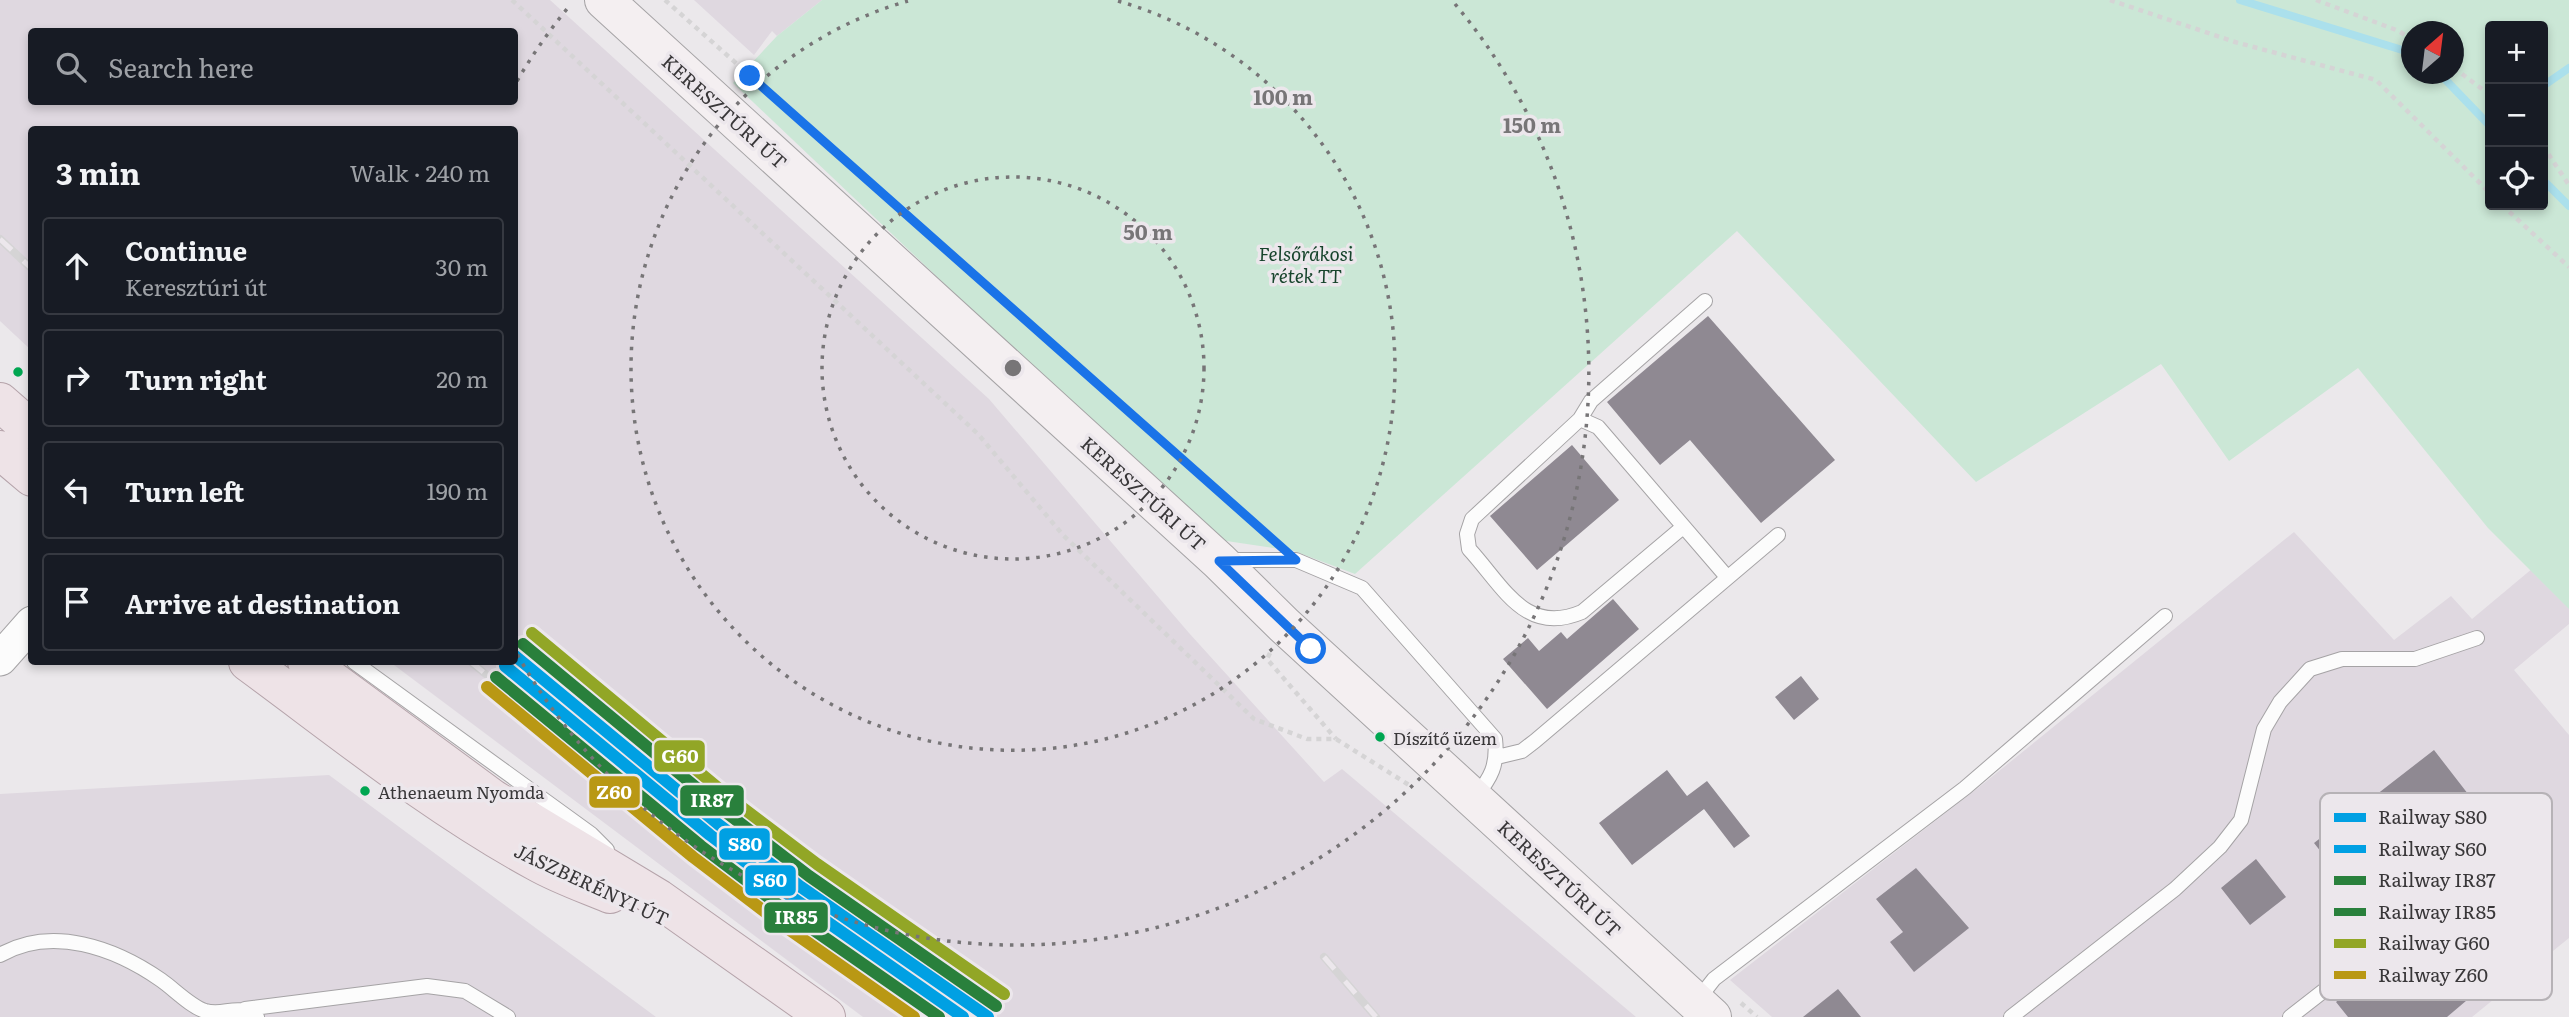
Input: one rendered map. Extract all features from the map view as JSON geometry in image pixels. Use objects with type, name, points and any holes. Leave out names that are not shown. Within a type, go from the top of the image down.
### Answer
[{"type":"main road","name":"KERESZTÚRI ÚT","points":[[604,0],[1219,561],[1284,625],[1704,1009]]},
{"type":"main road","points":[[0,402],[28,426]]},
{"type":"main road","points":[[0,450],[28,474]]},
{"type":"main road","name":"JÁSZBERÉNYI ÚT","points":[[252,665],[421,789],[528,857],[736,952]]},
{"type":"main road","name":"JÁSZBERÉNYI ÚT","points":[[311,665],[493,799],[659,899],[825,1017]]},
{"type":"street","points":[[0,659],[28,628]]},
{"type":"lane","points":[[1684,527],[1582,612],[1562,620],[1530,616],[1469,549],[1467,534],[1472,519],[1580,419],[1591,401],[1706,301]]},
{"type":"lane","points":[[1580,419],[1598,427],[1727,577]]},
{"type":"lane","points":[[1497,757],[1522,751],[1535,741],[1778,535]]},
{"type":"lane","points":[[1219,561],[1296,560],[1362,587],[1496,739],[1497,757],[1492,777],[1474,798]]},
{"type":"lane","points":[[1704,1009],[1714,979],[1965,788],[2165,616]]},
{"type":"lane","points":[[2011,1017],[2175,888],[2220,847],[2241,820],[2264,729],[2280,702],[2310,669],[2342,659],[2414,659],[2477,638]]},
{"type":"lane","name":"JÁSZBERÉNYI ÚT","points":[[358,665],[591,834],[659,899]]},
{"type":"lane","points":[[0,955],[24,944],[46,941],[95,947],[137,963],[206,1011],[251,1013],[427,986],[465,991],[508,1017]]},
{"type":"lane","points":[[2290,1017],[2320,994]]},
{"type":"path","points":[[512,0],[978,434],[1063,535],[1254,719],[1307,739],[1336,739]]},
{"type":"path","points":[[665,0],[1296,560]]},
{"type":"path","points":[[2109,0],[2235,42],[2376,80],[2485,188]]},
{"type":"path","points":[[2316,0],[2401,32]]},
{"type":"path","points":[[2464,76],[2485,91]]},
{"type":"path","points":[[2544,147],[2569,185]]},
{"type":"path","points":[[2507,210],[2569,267]]},
{"type":"path","points":[[1284,625],[1267,659],[1336,739],[1419,791]]},
{"type":"shaded area","points":[[0,0],[550,0],[989,399],[1189,633],[1324,782],[1342,769],[1636,1017],[863,1017],[394,665],[518,665],[518,126],[28,126],[28,347],[0,321]]},
{"type":"shaded area","points":[[694,0],[822,0],[777,36],[772,31],[754,55]]},
{"type":"shaded area","points":[[2294,532],[2394,640],[2451,596],[2472,619],[2545,558],[2569,587],[2569,624],[2514,670],[2569,735],[2569,938],[2552,952],[2552,793],[2320,793],[2320,1000],[2493,1000],[2472,1017],[1772,1017],[1730,980],[1983,784]]},
{"type":"shaded area","points":[[329,775],[656,1017],[0,1017],[0,794]]},
{"type":"green space","name":"Felsőrákosi rétek TT","points":[[822,0],[2569,0],[2569,609],[2488,528],[2358,368],[2229,461],[2161,364],[1976,482],[1737,231],[1355,574],[1294,551],[1213,539],[733,83],[777,36]]},
{"type":"building","points":[[1708,316],[1835,460],[1761,523],[1690,440],[1660,465],[1607,402]]},
{"type":"building","points":[[1572,445],[1619,500],[1537,570],[1490,516]]},
{"type":"building","points":[[1613,599],[1639,629],[1547,709],[1503,659],[1528,638],[1539,651],[1561,632],[1567,639]]},
{"type":"building","points":[[1801,676],[1819,699],[1794,720],[1775,697]]},
{"type":"building","points":[[2434,750],[2467,793],[2379,793]]},
{"type":"building","points":[[1667,770],[1687,796],[1707,781],[1750,836],[1734,848],[1704,809],[1632,865],[1599,823]]},
{"type":"building","points":[[2320,838],[2320,851],[2314,843]]},
{"type":"building","points":[[2256,859],[2286,897],[2250,925],[2221,888]]},
{"type":"building","points":[[1916,868],[1969,928],[1914,972],[1890,942],[1903,932],[1876,899]]},
{"type":"building","points":[[1838,989],[1861,1017],[1803,1017]]},
{"type":"building","points":[[2467,1000],[2447,1017],[2348,1017],[2336,1002]]},
{"type":"waterway","points":[[2240,0],[2401,50]]},
{"type":"waterway","points":[[2546,84],[2569,68]]},
{"type":"waterway","points":[[2450,84],[2485,121]]},
{"type":"waterway","points":[[2548,185],[2569,206]]},
{"type":"railway","points":[[0,239],[28,265]]},
{"type":"railway","points":[[475,665],[699,844],[934,1017]]},
{"type":"railway","points":[[1324,957],[1376,1017]]},
{"type":"rail line","name":"G60","points":[[532,633],[735,802],[817,864],[1004,994]]},
{"type":"rail line","name":"IR87","points":[[523,644],[727,813],[809,876],[996,1006]]},
{"type":"rail line","name":"S80","points":[[518,658],[718,824],[801,887],[988,1017]]},
{"type":"rail line","name":"S60","points":[[505,666],[710,835],[793,898],[963,1017]]},
{"type":"rail line","name":"IR85","points":[[496,677],[701,846],[785,910],[939,1017]]},
{"type":"rail line","name":"Z60","points":[[487,687],[693,857],[777,921],[914,1017]]},
{"type":"place","name":"Díszítő üzem","points":[[1380,737]]},
{"type":"place","name":"Athenaeum Nyomda","points":[[365,791]]},
{"type":"route","points":[[750,76],[1296,560],[1259,558],[1219,561],[1311,649]]}]
